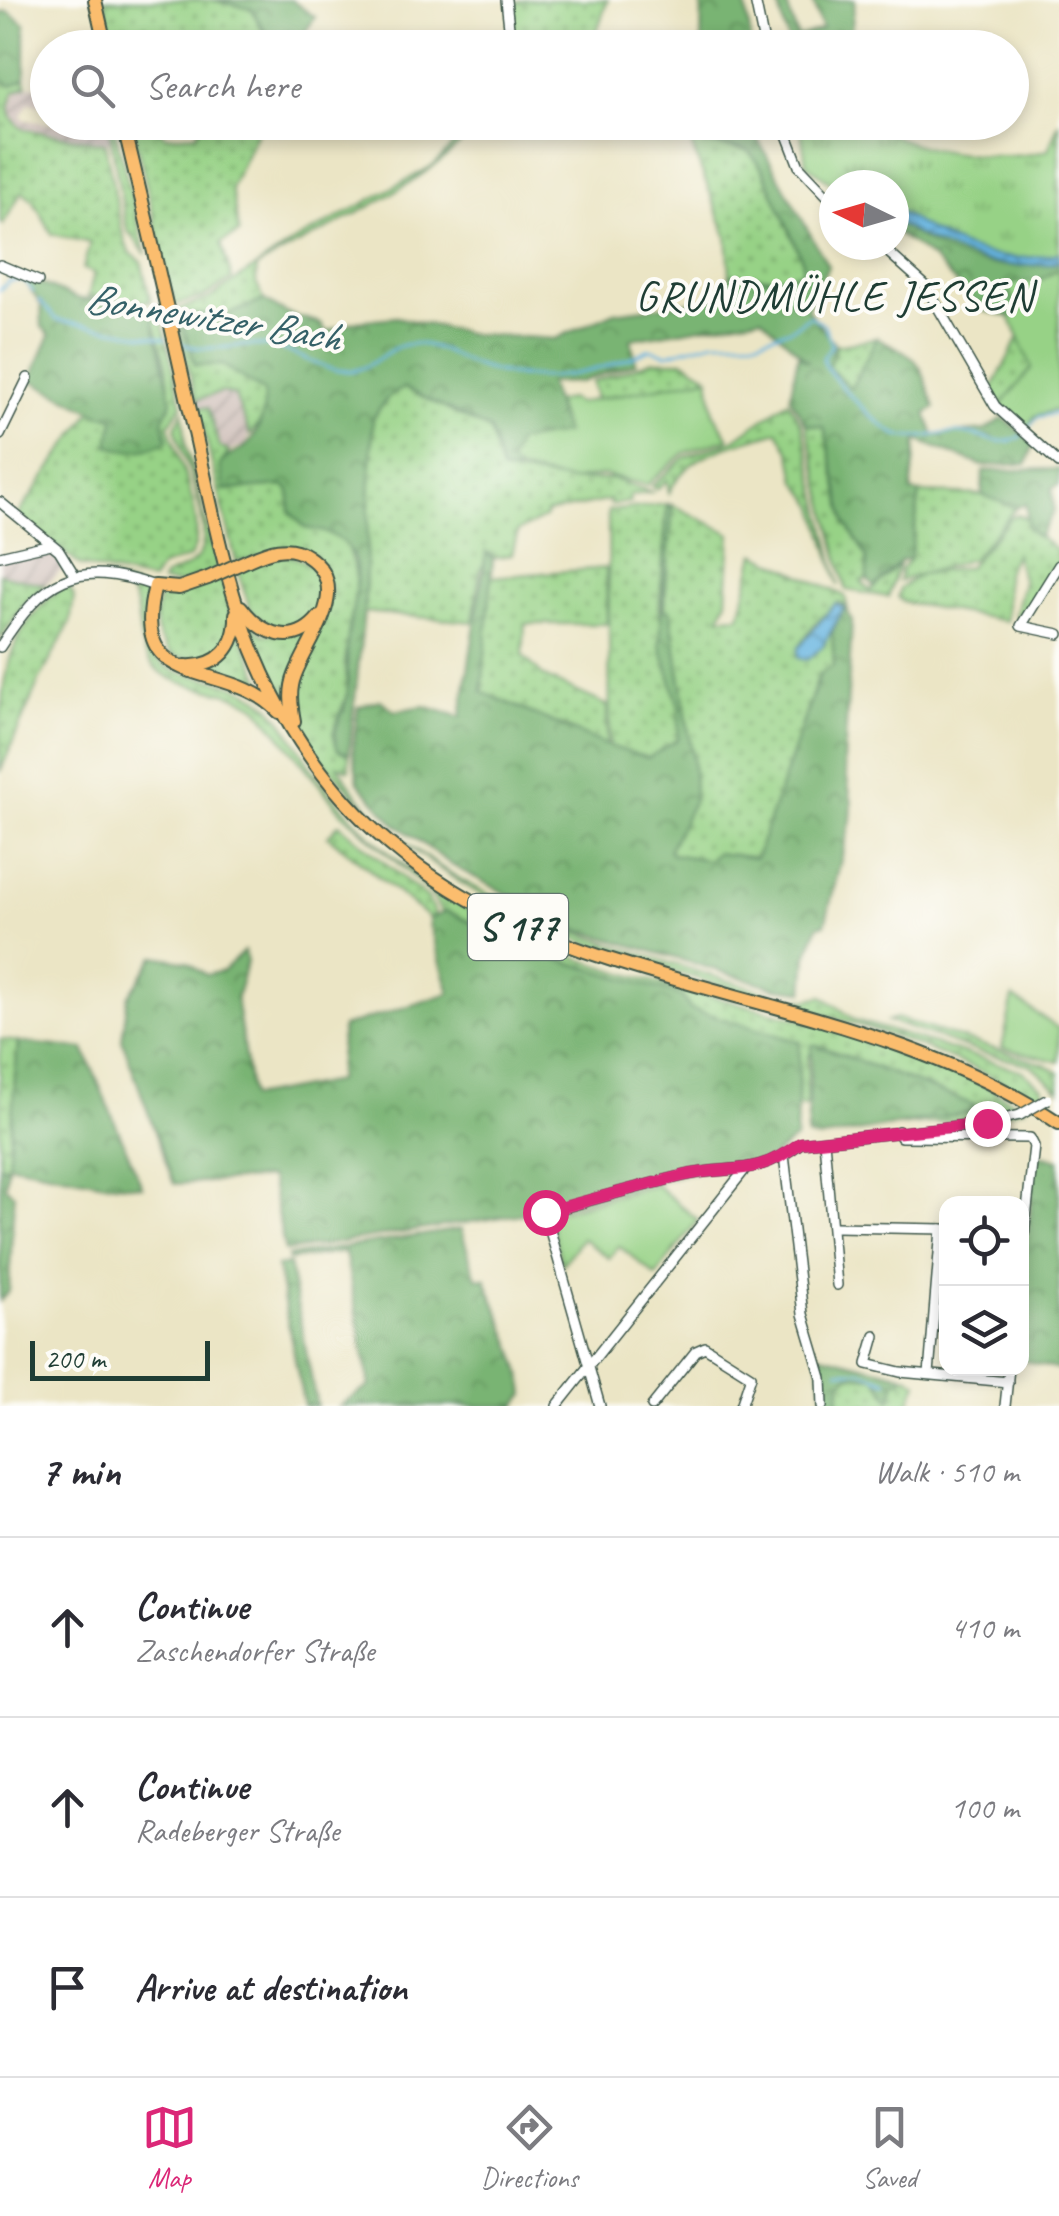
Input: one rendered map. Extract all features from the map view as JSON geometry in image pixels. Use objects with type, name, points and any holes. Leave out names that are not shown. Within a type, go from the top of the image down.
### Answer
[{"type":"highway","points":[[95,0],[102,30]]},
{"type":"highway","name":"S 177","points":[[127,140],[235,597],[254,652],[291,724],[337,790],[398,852],[490,915],[586,952],[948,1063],[1059,1123]]},
{"type":"highway","points":[[291,724],[254,690],[168,662],[158,652],[149,632],[155,586],[180,588],[281,549],[308,556],[327,580],[327,607],[291,688],[299,738]]},
{"type":"highway","points":[[235,597],[258,627],[282,636],[307,630],[327,607]]},
{"type":"highway","points":[[168,662],[207,665],[227,650],[236,630],[235,597]]},
{"type":"street","points":[[506,0],[509,30]]},
{"type":"street","points":[[755,0],[761,30]]},
{"type":"street","points":[[787,140],[791,154],[819,186]]},
{"type":"street","points":[[897,260],[925,284],[995,406],[1059,463]]},
{"type":"street","points":[[0,265],[38,281]]},
{"type":"street","points":[[0,435],[28,378]]},
{"type":"street","points":[[0,502],[51,544],[75,576]]},
{"type":"street","points":[[0,556],[51,544]]},
{"type":"street","points":[[1059,564],[1021,626],[1059,634]]},
{"type":"street","points":[[0,647],[33,600],[75,576],[107,573],[155,586]]},
{"type":"street","points":[[600,1406],[545,1212],[687,1175],[743,1172],[800,1143],[987,1123],[1020,1115],[1054,1097]]},
{"type":"street","points":[[898,1131],[902,1136],[969,1135],[1031,1140],[1026,1196]]},
{"type":"street","points":[[824,1141],[835,1228],[837,1284]]},
{"type":"street","points":[[784,1154],[803,1314],[822,1378],[823,1406]]},
{"type":"street","points":[[557,1406],[589,1370],[681,1245],[743,1172]]},
{"type":"street","points":[[835,1228],[939,1229]]},
{"type":"street","points":[[929,1374],[939,1277]]},
{"type":"street","points":[[875,1336],[866,1364],[1008,1382]]},
{"type":"street","points":[[652,1406],[702,1347],[751,1376],[741,1406]]},
{"type":"street","points":[[1005,1406],[1008,1376]]},
{"type":"shaded area","points":[[19,86],[30,86],[30,103],[21,116],[30,121],[30,130],[12,121],[9,108]]},
{"type":"shaded area","points":[[223,392],[235,396],[250,435],[246,445],[229,452],[219,446],[208,408],[198,407],[196,400]]},
{"type":"shaded area","points":[[47,548],[58,554],[66,567],[45,585],[0,574],[0,558]]},
{"type":"green space","points":[[104,0],[213,0],[252,9],[262,30],[111,30]]},
{"type":"green space","points":[[213,0],[291,0],[315,17],[306,30],[264,30],[252,9]]},
{"type":"green space","points":[[526,0],[608,0],[597,30],[513,30],[514,10],[510,5]]},
{"type":"green space","points":[[702,0],[745,0],[749,30],[701,30]]},
{"type":"green space","points":[[777,0],[785,0],[795,30],[785,30]]},
{"type":"green space","points":[[812,0],[855,0],[851,30],[819,30]]},
{"type":"green space","points":[[8,11],[25,24],[25,79],[11,86],[0,78],[0,13]]},
{"type":"green space","points":[[0,78],[11,86],[25,79],[27,86],[14,92],[10,109],[15,121],[30,130],[30,140],[105,143],[122,232],[129,252],[141,261],[151,302],[88,297],[94,273],[83,269],[90,243],[52,234],[33,200],[22,191],[3,225]]},
{"type":"green space","points":[[1059,122],[1059,263],[992,265],[952,255],[909,230],[909,170],[819,170],[819,174],[806,164],[802,140],[905,140],[984,156],[1048,150]]},
{"type":"green space","points":[[111,140],[117,140],[146,254],[127,230]]},
{"type":"green space","points":[[136,140],[253,140],[231,188],[239,233],[221,243],[232,279],[203,297],[174,305]]},
{"type":"green space","points":[[458,140],[463,140],[434,166],[406,185],[257,267],[256,283],[264,300],[227,315],[187,315],[182,324],[195,365],[223,365],[264,392],[267,413],[250,435],[235,396],[223,392],[196,400],[175,311],[208,299],[295,241],[434,165]]},
{"type":"green space","points":[[690,140],[758,140],[819,250],[819,260],[825,260],[828,266],[807,309],[836,345],[828,368],[851,388],[877,338],[892,345],[912,357],[922,371],[935,408],[926,414],[934,435],[986,430],[1003,418],[1034,443],[1027,464],[983,466],[917,440],[911,492],[920,493],[910,559],[902,560],[874,587],[867,579],[867,557],[846,523],[824,427],[806,424],[790,397],[798,355],[809,362],[761,317],[631,339],[636,363],[580,382],[548,383],[565,433],[534,460],[509,472],[501,471],[490,430],[404,388],[388,397],[373,418],[364,612],[349,754],[338,750],[335,736],[347,698],[347,644],[356,582],[352,553],[328,533],[305,528],[290,511],[290,491],[285,486],[224,490],[220,465],[247,445],[259,427],[264,392],[223,365],[195,365],[182,323],[187,314],[227,315],[264,300],[288,314],[321,323],[326,332],[357,321],[396,317],[471,334],[555,339],[615,312],[714,299],[726,292],[730,274],[775,278],[802,272],[803,262],[763,170],[748,150]]},
{"type":"green space","points":[[690,141],[748,149],[763,170],[803,262],[802,272],[775,278],[730,274],[727,236]]},
{"type":"green space","points":[[909,230],[931,242],[1059,262],[1059,269],[1044,279],[1010,317],[981,310],[934,260],[909,242]]},
{"type":"green space","points":[[1059,269],[1059,409],[1035,416],[1025,430],[1000,407],[1032,368],[1010,317],[1019,311],[1008,289],[1014,283],[1039,281]]},
{"type":"green space","points":[[21,275],[75,298],[151,310],[172,402],[163,420],[168,440],[138,450],[108,444],[115,417],[101,415],[30,380],[50,335],[42,327],[41,305]]},
{"type":"green space","points":[[151,310],[160,312],[182,405],[169,424],[197,530],[189,558],[161,567],[152,581],[81,566],[18,515],[92,410],[116,417],[109,444],[141,450],[155,432],[164,415],[168,383]]},
{"type":"green space","points":[[1020,335],[1033,368],[1000,407],[990,393]]},
{"type":"green space","points":[[877,338],[851,388],[828,367],[836,345]]},
{"type":"green space","points":[[654,361],[684,361],[706,374],[703,379],[596,399],[592,382]]},
{"type":"green space","points":[[709,377],[714,414],[729,438],[684,453],[647,485],[603,475],[571,481],[521,471],[509,463],[517,442],[565,433],[556,401],[570,399],[578,403]]},
{"type":"green space","points":[[404,388],[490,431],[501,471],[571,481],[613,479],[651,492],[629,496],[630,502],[610,505],[610,500],[546,513],[546,517],[518,531],[512,554],[493,559],[491,553],[480,570],[473,622],[364,612],[373,418],[388,397]]},
{"type":"green space","points":[[788,401],[802,425],[839,586],[815,505],[796,480],[791,454],[778,431],[700,459],[687,468],[669,494],[667,480],[657,489],[652,486],[685,457],[734,440]]},
{"type":"green space","points":[[198,407],[208,408],[219,446],[229,452],[220,465],[224,490],[285,486],[290,490],[290,511],[305,528],[326,531],[346,543],[358,580],[345,662],[348,691],[333,733],[338,750],[349,754],[349,770],[338,766],[372,811],[319,755],[296,712],[300,665],[332,589],[307,552],[236,561]]},
{"type":"green space","points":[[183,411],[186,445],[218,569],[180,584],[162,582],[164,577],[195,561],[203,545],[201,512],[175,427]]},
{"type":"green space","points":[[806,424],[824,426],[846,523],[867,557],[867,579],[861,581],[870,591],[899,564],[888,597],[846,590]]},
{"type":"green space","points":[[1059,469],[1059,485],[1052,488],[1054,511],[1039,537],[1028,529],[1026,503],[1016,508],[982,495],[983,471]]},
{"type":"green space","points":[[920,493],[989,495],[1016,508],[972,559],[899,581],[901,569],[910,559]]},
{"type":"green space","points":[[667,504],[659,610],[679,707],[679,739],[649,758],[610,747],[608,511]]},
{"type":"green space","points":[[667,504],[673,505],[664,610],[670,610],[693,760],[694,800],[669,849],[671,854],[709,860],[716,853],[756,858],[820,674],[834,665],[832,632],[844,608],[852,620],[844,763],[851,820],[825,924],[818,926],[807,956],[804,991],[777,988],[572,928],[453,866],[393,822],[358,782],[353,751],[358,707],[380,700],[395,711],[424,706],[461,717],[486,552],[493,559],[482,692],[609,746],[648,758],[678,739],[679,707],[660,644]]},
{"type":"green space","points":[[673,505],[731,534],[727,600],[720,617],[740,616],[755,553],[845,596],[848,610],[839,602],[815,623],[798,648],[810,655],[832,632],[834,665],[819,674],[757,858],[716,853],[710,860],[670,854],[694,800],[693,760],[670,611],[664,611]]},
{"type":"green space","points":[[1018,515],[1028,519],[1029,529],[1059,552],[1059,561],[1018,623],[1015,614],[1023,582],[1015,554],[1006,573],[1006,621],[903,602],[898,597],[900,588],[921,574],[968,567],[1010,518]]},
{"type":"green space","points":[[273,555],[294,557],[310,565],[320,576],[324,590],[322,603],[313,615],[297,625],[275,630],[251,611],[237,570]]},
{"type":"green space","points":[[606,568],[607,624],[525,624],[523,656],[544,677],[607,705],[607,746],[482,692],[491,577]]},
{"type":"green space","points":[[0,574],[45,585],[25,602],[0,640]]},
{"type":"green space","points":[[108,577],[146,590],[145,626],[151,650],[163,664],[178,672],[241,688],[264,702],[286,727],[317,776],[372,837],[435,888],[482,917],[547,947],[614,970],[895,1047],[961,1074],[1024,1108],[987,1118],[896,1126],[974,1105],[817,1045],[808,1057],[806,1107],[798,1106],[800,1042],[690,1009],[681,995],[540,954],[441,912],[431,893],[341,812],[258,708],[234,696],[182,683],[158,670],[143,648],[137,610],[128,591],[114,584],[82,582]]},
{"type":"green space","points":[[221,578],[231,614],[224,642],[205,660],[174,657],[156,630],[159,598]]},
{"type":"green space","points":[[67,583],[74,597],[70,623],[39,681],[0,772],[1,713],[8,664],[28,622]]},
{"type":"green space","points":[[247,620],[264,635],[315,627],[285,699]]},
{"type":"green space","points":[[238,628],[269,697],[250,684],[197,670],[209,668]]},
{"type":"green space","points":[[339,824],[428,899],[435,915],[429,918],[328,836]]},
{"type":"green space","points":[[392,829],[420,853],[474,887],[534,915],[660,960],[776,995],[805,1000],[823,996],[855,1020],[1023,1071],[1043,1088],[1042,1097],[1037,1101],[951,1059],[862,1026],[591,945],[505,908],[425,859]]},
{"type":"green space","points":[[446,911],[540,954],[681,995],[690,1009],[800,1042],[796,1138],[766,1162],[687,1173],[547,1210],[285,1251],[270,1178],[174,1184],[122,1040],[128,997],[155,956],[188,962],[206,975],[223,971],[244,951],[247,961],[236,998],[251,1097],[337,1081],[342,1027],[450,993],[429,924],[429,919]]},
{"type":"green space","points":[[1013,997],[1059,1029],[1059,1062],[1002,1048]]},
{"type":"green space","points":[[896,1018],[1046,1065],[1059,1073],[1059,1090],[1031,1065],[888,1021]]},
{"type":"green space","points":[[0,1039],[18,1042],[8,1167],[0,1166]]},
{"type":"green space","points":[[18,1042],[84,1049],[142,1186],[105,1183],[8,1164]]},
{"type":"green space","points":[[812,1045],[974,1105],[972,1112],[817,1139],[807,1136]]},
{"type":"green space","points":[[1037,1154],[1059,1160],[1059,1370],[1029,1362],[1029,1221]]},
{"type":"green space","points":[[0,1166],[8,1167],[5,1187],[14,1194],[9,1291],[0,1301]]},
{"type":"green space","points":[[656,1185],[698,1220],[656,1276],[619,1246],[609,1258],[582,1238],[562,1265],[548,1214]]},
{"type":"green space","points":[[461,1229],[476,1278],[486,1279],[509,1338],[525,1395],[516,1406],[339,1406],[370,1386],[345,1252],[288,1260],[288,1256]]},
{"type":"green space","points":[[289,1264],[317,1406],[304,1406],[277,1266]]},
{"type":"green space","points":[[818,1354],[903,1375],[902,1381],[896,1380],[891,1400],[876,1377],[849,1375],[841,1382],[838,1406],[825,1406]]},
{"type":"green space","points":[[849,1375],[876,1377],[891,1399],[896,1379],[908,1376],[918,1383],[908,1406],[838,1406],[841,1382]]},
{"type":"water","points":[[909,217],[972,250],[1013,258],[1059,253],[1059,262],[993,263],[934,243],[909,230]]},
{"type":"water","points":[[835,604],[844,608],[822,647],[807,660],[798,658],[798,648]]},
{"type":"waterway","name":"Bonnewitzer Bach","points":[[0,290],[9,281],[24,280],[33,292]]},
{"type":"waterway","name":"Bonnewitzer Bach","points":[[39,300],[57,320],[166,339]]},
{"type":"waterway","name":"Bonnewitzer Bach","points":[[179,343],[201,348],[269,346],[344,371],[363,368],[402,345],[419,344],[497,372],[543,377],[586,372],[650,349],[667,354],[714,341],[758,340],[791,329],[810,316],[824,324],[832,345],[823,358],[833,376],[890,431],[906,437],[961,433],[1000,441],[1022,436]]},
{"type":"waterway","name":"Bonnewitzer Bach","points":[[1027,430],[1038,417],[1059,413]]},
{"type":"waterway","points":[[838,1371],[862,1371],[887,1381]]},
{"type":"district","name":"GRUNDMÜHLE JESSEN","points":[[835,295]]},
{"type":"route","points":[[545,1212],[687,1175],[743,1172],[777,1160],[800,1143],[987,1123]]}]
